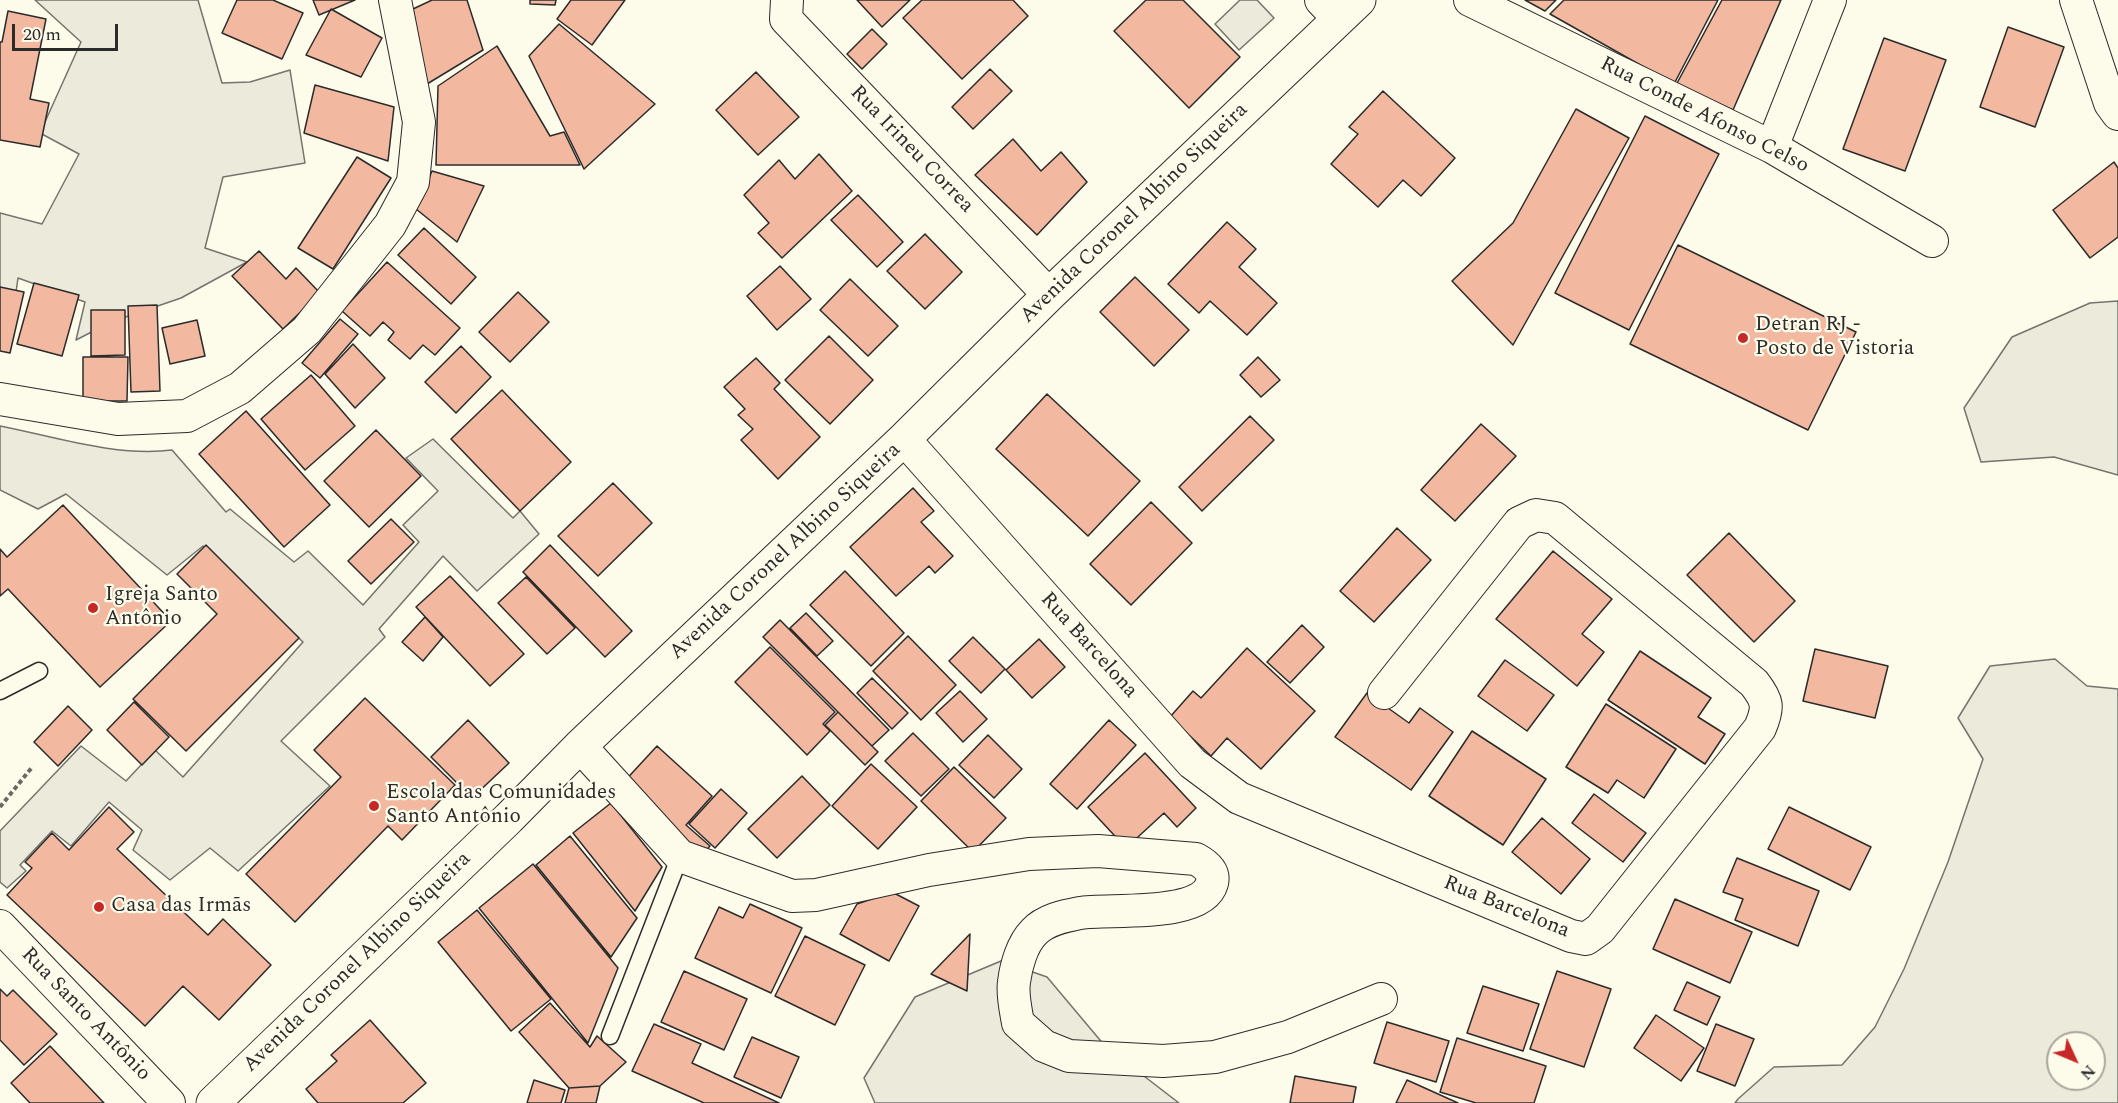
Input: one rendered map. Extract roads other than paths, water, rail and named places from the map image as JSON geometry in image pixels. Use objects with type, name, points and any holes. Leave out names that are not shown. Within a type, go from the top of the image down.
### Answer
[{"type":"main road","name":"Avenida Coronel Albino Siqueira","points":[[213,1103],[501,826],[580,746],[904,440],[1340,6]]},
{"type":"street","points":[[0,399],[118,419],[187,416],[240,388],[307,330],[390,225],[413,182],[419,122],[395,0]]},
{"type":"street","name":"Rua Irineu Correa","points":[[787,0],[786,19],[1049,295]]},
{"type":"street","name":"Rua Conde Afonso Celso","points":[[1470,0],[1772,147],[1932,241]]},
{"type":"street","points":[[1772,147],[1830,0]]},
{"type":"street","points":[[2076,0],[2110,103],[2118,114]]},
{"type":"street","name":"Rua Barcelona","points":[[904,440],[1192,763],[1239,798],[1571,936],[1586,939],[1600,928],[1760,728],[1767,711],[1765,697],[1754,683],[1555,518],[1536,515],[1519,523],[1384,693]]},
{"type":"street","points":[[580,746],[680,856],[792,896],[816,895],[929,870],[1029,854],[1098,851],[1196,858],[1207,865],[1211,871],[1212,883],[1203,897],[1188,903],[1149,910],[1081,912],[1051,920],[1034,932],[1022,949],[1013,984],[1018,1023],[1044,1046],[1068,1056],[1163,1060],[1215,1057],[1288,1037],[1381,999]]},
{"type":"street","name":"Rua Santo Antônio","points":[[0,926],[169,1103]]},
{"type":"lane","points":[[0,692],[39,671]]},
{"type":"lane","points":[[610,1036],[680,856]]},
{"type":"place","name":"Detran RJ - Posto de Vistoria","points":[[1743,338]]},
{"type":"place","name":"Igreja Santo Antônio","points":[[93,608]]},
{"type":"place","name":"Escola das Comunidades Santo Antônio","points":[[374,806]]},
{"type":"place","name":"Casa das Irmãs","points":[[99,907]]}]
